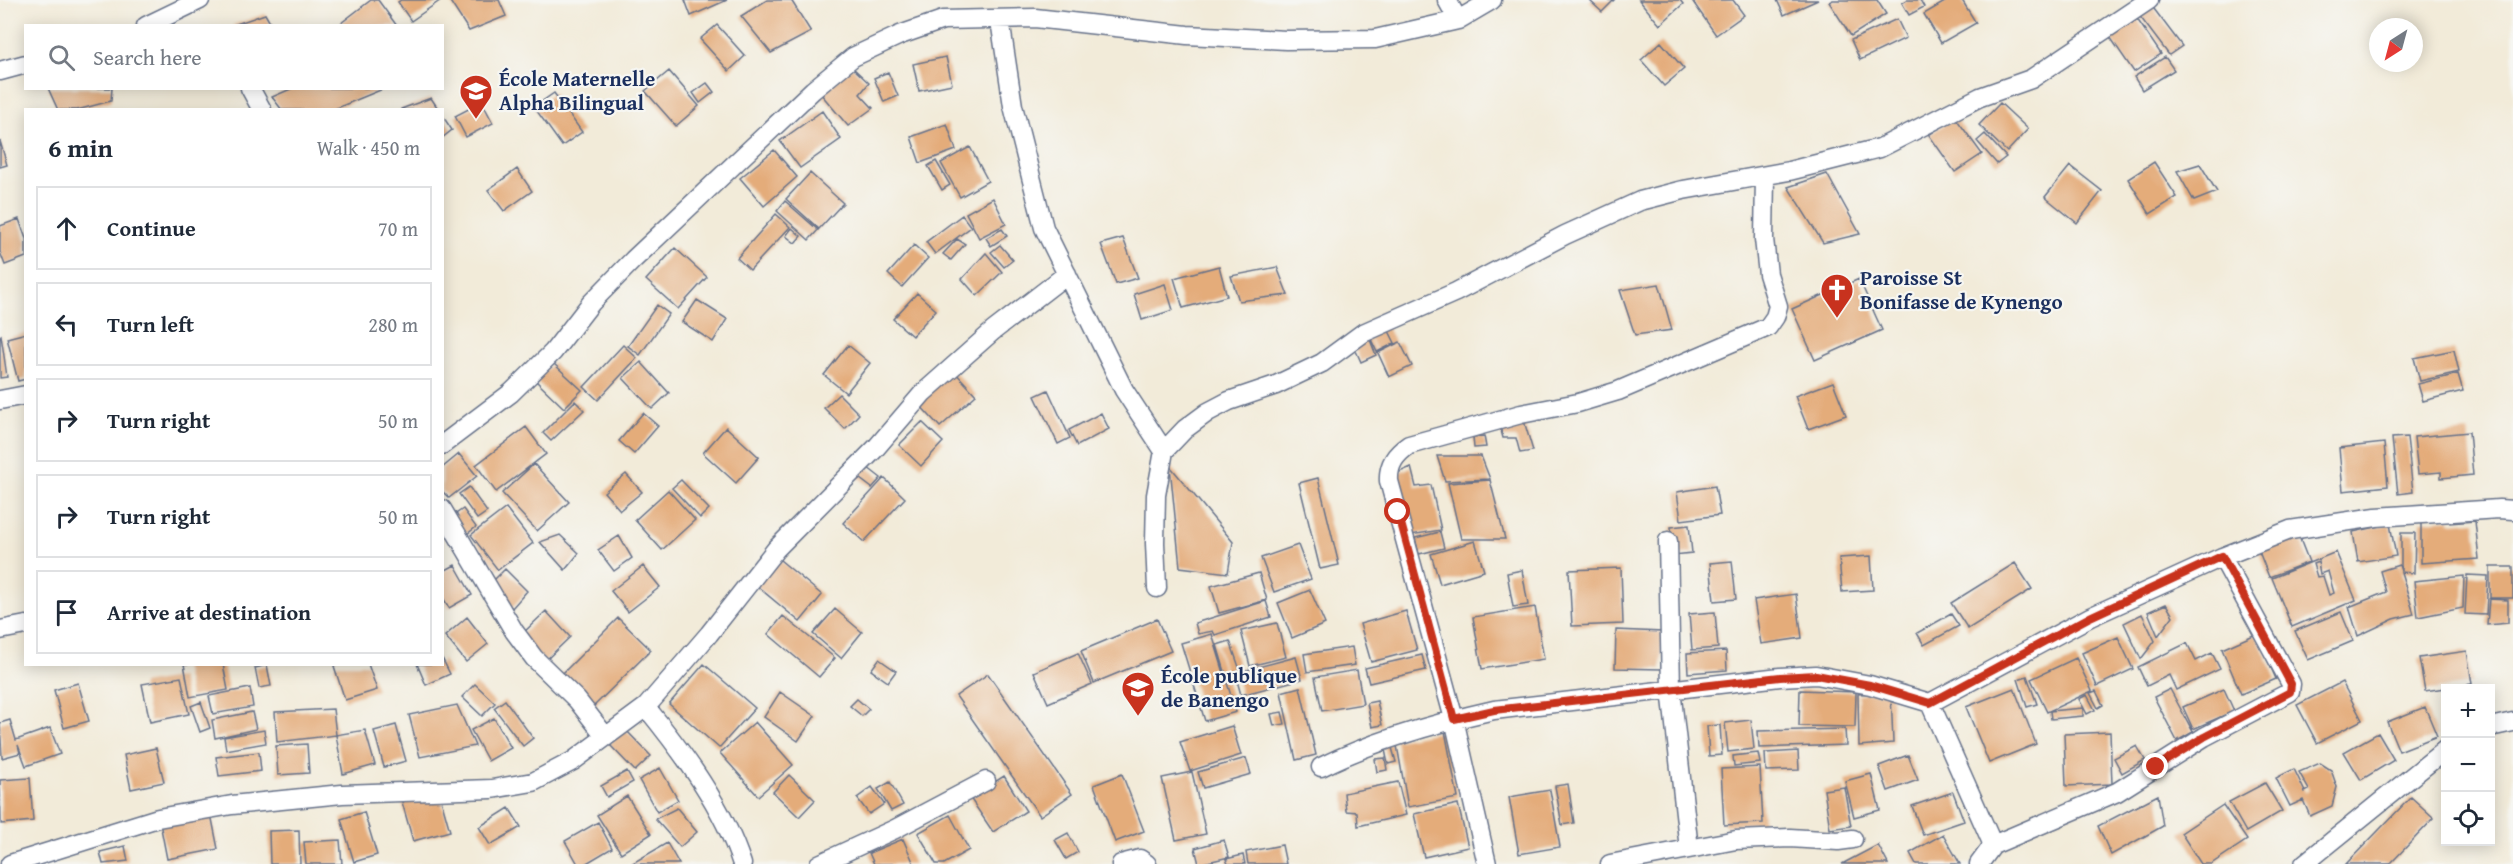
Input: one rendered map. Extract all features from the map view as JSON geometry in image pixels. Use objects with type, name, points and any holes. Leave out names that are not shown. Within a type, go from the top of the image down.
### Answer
[{"type":"street","points":[[150,24],[200,0]]},
{"type":"street","points":[[1447,0],[1458,20]]},
{"type":"street","points":[[444,443],[511,393],[553,352],[591,303],[633,260],[765,134],[854,57],[900,35],[943,20],[1035,18],[1187,35],[1286,40],[1375,39],[1458,20],[1492,0]]},
{"type":"street","points":[[1157,588],[1156,495],[1164,451],[1185,429],[1229,401],[1285,381],[1322,363],[1364,333],[1456,292],[1607,214],[1640,201],[1683,190],[1765,176],[1880,148],[1980,97],[2031,79],[2149,0]]},
{"type":"street","points":[[1000,20],[1013,106],[1044,228],[1124,390],[1164,451]]},
{"type":"street","points":[[0,71],[24,65]]},
{"type":"street","points":[[251,90],[261,108]]},
{"type":"street","points":[[1487,864],[1454,719],[1388,471],[1399,453],[1409,444],[1618,391],[1768,327],[1775,317],[1778,306],[1768,274],[1764,239],[1765,176]]},
{"type":"street","points":[[10,864],[158,818],[232,805],[342,794],[492,789],[533,782],[573,761],[646,707],[709,634],[776,549],[875,449],[923,393],[993,331],[1067,274]]},
{"type":"street","points":[[0,400],[24,395]]},
{"type":"street","points":[[1321,766],[1360,749],[1454,719],[1494,710],[1780,677],[1816,675],[1870,685],[1930,703],[2090,617],[2222,556],[2290,530],[2376,518],[2499,509],[2513,510]]},
{"type":"street","points":[[444,512],[514,631],[534,658],[577,700],[606,737]]},
{"type":"street","points":[[1668,541],[1671,689],[1689,849]]},
{"type":"street","points":[[1979,864],[1993,845],[2117,792],[2204,737],[2290,692],[2291,684],[2222,556]]},
{"type":"street","points":[[0,630],[24,625]]},
{"type":"street","points":[[1930,703],[1993,845]]},
{"type":"street","points":[[646,707],[706,789],[736,846],[742,864]]},
{"type":"street","points":[[2495,726],[2513,722]]},
{"type":"street","points":[[2304,864],[2441,752]]},
{"type":"street","points":[[819,864],[895,829],[986,781]]},
{"type":"street","points":[[1610,864],[1736,840],[1790,838],[1838,841],[1853,839]]},
{"type":"street","points":[[1121,864],[1140,859],[1147,864]]},
{"type":"building","points":[[371,0],[378,0],[396,24],[342,24]]},
{"type":"building","points":[[401,0],[441,0],[411,21],[398,2]]},
{"type":"building","points":[[449,0],[499,0],[506,16],[469,31]]},
{"type":"building","points":[[685,0],[727,0],[691,16]]},
{"type":"building","points":[[767,0],[791,0],[811,32],[771,53],[741,16]]},
{"type":"building","points":[[1589,0],[1614,0],[1602,12]]},
{"type":"building","points":[[1639,0],[1680,0],[1683,4],[1660,25]]},
{"type":"building","points":[[1696,0],[1733,0],[1744,15],[1716,35],[1693,2]]},
{"type":"building","points":[[1777,0],[1818,0],[1784,15]]},
{"type":"building","points":[[1833,0],[1877,0],[1886,14],[1851,36],[1829,2]]},
{"type":"building","points":[[1907,0],[1920,0],[1924,7],[1909,15],[1902,3]]},
{"type":"building","points":[[1948,0],[1962,0],[1976,23],[1941,43],[1924,14]]},
{"type":"building","points":[[2151,5],[2182,46],[2169,55],[2138,14]]},
{"type":"building","points":[[265,14],[271,24],[236,24]]},
{"type":"building","points":[[2135,16],[2161,54],[2134,72],[2108,34]]},
{"type":"building","points":[[1897,19],[1906,38],[1860,60],[1851,40]]},
{"type":"building","points":[[717,25],[745,56],[729,71],[700,39]]},
{"type":"building","points":[[1661,42],[1684,69],[1664,86],[1641,60]]},
{"type":"building","points":[[946,57],[952,84],[919,91],[913,64]]},
{"type":"building","points":[[2165,57],[2174,70],[2142,90],[2134,77]]},
{"type":"building","points":[[852,67],[869,83],[860,94],[873,108],[848,126],[821,94]]},
{"type":"building","points":[[669,71],[699,106],[676,126],[645,91]]},
{"type":"building","points":[[888,72],[898,96],[884,102],[874,78]]},
{"type":"building","points":[[707,83],[714,92],[700,103],[693,93]]},
{"type":"building","points":[[49,90],[112,90],[111,101],[85,108],[57,108]]},
{"type":"building","points":[[288,90],[381,90],[337,108],[280,108],[272,97]]},
{"type":"building","points":[[554,93],[582,132],[562,146],[534,107]]},
{"type":"building","points":[[431,98],[438,108],[404,108]]},
{"type":"building","points":[[482,102],[493,123],[466,137],[455,116]]},
{"type":"building","points":[[2000,103],[2028,129],[2007,152],[1979,125]]},
{"type":"building","points":[[822,111],[841,139],[800,168],[780,141]]},
{"type":"building","points":[[1955,117],[1982,154],[1955,172],[1929,135]]},
{"type":"building","points":[[444,118],[452,130],[444,136]]},
{"type":"building","points":[[947,124],[956,150],[920,163],[911,137]]},
{"type":"building","points":[[1985,134],[2006,157],[1997,164],[1977,141]]},
{"type":"building","points":[[0,141],[7,165],[0,167]]},
{"type":"building","points":[[970,147],[988,181],[960,197],[941,163]]},
{"type":"building","points":[[774,150],[797,177],[764,206],[740,178]]},
{"type":"building","points":[[936,161],[950,185],[942,190],[928,166]]},
{"type":"building","points":[[2154,162],[2177,197],[2150,214],[2128,179]]},
{"type":"building","points":[[2200,164],[2217,192],[2194,201],[2177,171]]},
{"type":"building","points":[[2070,166],[2102,191],[2077,223],[2045,197]]},
{"type":"building","points":[[517,169],[532,191],[504,211],[488,190]]},
{"type":"building","points":[[810,173],[843,203],[819,229],[786,199]]},
{"type":"building","points":[[1827,174],[1860,234],[1823,243],[1788,187]]},
{"type":"building","points":[[993,198],[1006,224],[979,238],[966,213]]},
{"type":"building","points":[[785,201],[818,230],[809,240],[777,211]]},
{"type":"building","points":[[776,214],[790,227],[750,270],[737,258]]},
{"type":"building","points":[[962,215],[971,227],[935,254],[926,242]]},
{"type":"building","points":[[19,219],[24,233],[24,258],[5,265],[0,252],[0,226]]},
{"type":"building","points":[[792,228],[801,236],[795,243],[786,236]]},
{"type":"building","points":[[1002,229],[1007,236],[991,246],[986,238]]},
{"type":"building","points":[[1123,238],[1138,278],[1116,284],[1101,244]]},
{"type":"building","points":[[957,239],[965,244],[951,260],[943,254]]},
{"type":"building","points":[[914,245],[928,258],[902,287],[888,274]]},
{"type":"building","points":[[1000,245],[1013,260],[1004,267],[991,252]]},
{"type":"building","points":[[675,248],[707,277],[678,309],[646,280]]},
{"type":"building","points":[[986,253],[1002,272],[977,296],[962,279]]},
{"type":"building","points":[[1219,266],[1227,296],[1183,308],[1174,278]]},
{"type":"building","points":[[1277,267],[1288,295],[1239,301],[1231,276]]},
{"type":"building","name":"Paroisse St Bonifasse de Kynengo","points":[[1859,279],[1882,330],[1815,360],[1792,309]]},
{"type":"building","points":[[1165,284],[1173,310],[1142,320],[1134,294]]},
{"type":"building","points":[[1659,284],[1672,330],[1635,335],[1620,290]]},
{"type":"building","points":[[917,293],[936,310],[912,336],[893,319]]},
{"type":"building","points":[[697,300],[727,319],[713,342],[682,322]]},
{"type":"building","points":[[657,305],[669,314],[640,355],[628,346]]},
{"type":"building","points":[[1387,327],[1395,343],[1377,352],[1369,335]]},
{"type":"building","points":[[24,334],[24,380],[18,381],[7,338]]},
{"type":"building","points":[[1368,335],[1376,355],[1361,362],[1352,342]]},
{"type":"building","points":[[0,336],[7,377],[0,378]]},
{"type":"building","points":[[1400,342],[1412,366],[1389,377],[1378,353]]},
{"type":"building","points":[[623,345],[637,358],[598,400],[584,387]]},
{"type":"building","points":[[848,345],[870,363],[846,393],[824,375]]},
{"type":"building","points":[[2454,350],[2459,372],[2420,381],[2414,358]]},
{"type":"building","points":[[641,362],[669,393],[652,409],[623,378]]},
{"type":"building","points":[[553,363],[582,390],[564,408],[536,381]]},
{"type":"building","points":[[953,370],[976,395],[940,427],[917,402]]},
{"type":"building","points":[[2458,374],[2463,391],[2423,401],[2418,384]]},
{"type":"building","points":[[1833,382],[1846,415],[1808,429],[1795,396]]},
{"type":"building","points":[[1048,390],[1070,438],[1058,444],[1035,396]]},
{"type":"building","points":[[839,394],[859,414],[845,429],[824,408]]},
{"type":"building","points":[[575,401],[584,410],[551,441],[543,433]]},
{"type":"building","points":[[643,413],[658,426],[634,454],[619,441]]},
{"type":"building","points":[[1101,413],[1109,429],[1077,446],[1069,430]]},
{"type":"building","points":[[1524,421],[1533,451],[1520,453],[1516,438],[1503,438],[1499,423]]},
{"type":"building","points":[[922,422],[943,442],[921,466],[899,445]]},
{"type":"building","points":[[526,427],[546,454],[496,492],[476,465]]},
{"type":"building","points":[[726,427],[759,457],[736,483],[703,453]]},
{"type":"building","points":[[2469,432],[2473,475],[2441,478],[2441,472],[2418,474],[2414,437]]},
{"type":"building","points":[[1484,436],[1486,447],[1474,448],[1473,437]]},
{"type":"building","points":[[2407,437],[2413,492],[2398,494],[2392,438]]},
{"type":"building","points":[[2384,443],[2388,486],[2343,491],[2339,448]]},
{"type":"building","points":[[459,454],[477,476],[449,498],[444,493],[444,466]]},
{"type":"building","points":[[1437,456],[1481,456],[1490,479],[1445,481]]},
{"type":"building","points":[[534,464],[569,502],[537,531],[502,493]]},
{"type":"building","points":[[863,464],[881,478],[872,488],[855,475]]},
{"type":"building","points":[[1170,466],[1233,542],[1228,573],[1180,567]]},
{"type":"building","points":[[1411,467],[1416,487],[1431,485],[1441,530],[1411,535],[1393,475]]},
{"type":"building","points":[[626,474],[642,492],[620,510],[604,492]]},
{"type":"building","points":[[884,478],[905,498],[864,542],[843,523]]},
{"type":"building","points":[[1318,478],[1339,565],[1320,569],[1299,483]]},
{"type":"building","points":[[681,480],[709,509],[700,518],[672,488]]},
{"type":"building","points":[[1490,480],[1505,539],[1461,539],[1448,483]]},
{"type":"building","points":[[1715,486],[1720,515],[1681,520],[1677,492]]},
{"type":"building","points":[[469,487],[487,512],[477,519],[459,494]]},
{"type":"building","points":[[668,490],[695,520],[662,550],[635,520]]},
{"type":"building","points":[[506,508],[533,543],[498,570],[471,535]]},
{"type":"building","points":[[463,509],[476,527],[467,534],[453,516]]},
{"type":"building","points":[[2450,519],[2450,523],[2475,521],[2479,559],[2421,563],[2421,521]]},
{"type":"building","points":[[2390,524],[2396,556],[2358,562],[2353,532]]},
{"type":"building","points":[[1689,525],[1692,553],[1674,555],[1671,527]]},
{"type":"building","points":[[1440,532],[1444,548],[1419,554],[1415,538]]},
{"type":"building","points":[[2401,533],[2415,533],[2414,573],[2401,572],[2414,614],[2394,619],[2358,636],[2349,607],[2386,592],[2380,571],[2399,565],[2401,571]]},
{"type":"building","points":[[2298,534],[2309,562],[2269,577],[2258,549]]},
{"type":"building","points":[[560,535],[579,553],[565,570],[540,542]]},
{"type":"building","points":[[619,536],[632,558],[614,571],[598,550]]},
{"type":"building","points":[[1475,541],[1484,571],[1440,584],[1431,554]]},
{"type":"building","points":[[1298,545],[1311,579],[1274,592],[1261,558]]},
{"type":"building","points":[[2336,552],[2356,600],[2292,627],[2272,578]],"holes":[[[2318,562],[2320,574],[2328,571],[2334,593],[2329,595],[2323,576],[2317,577],[2313,564]]]},
{"type":"building","points":[[774,555],[822,595],[800,622],[752,582]]},
{"type":"building","points":[[1871,556],[1873,590],[1842,592],[1839,558]]},
{"type":"building","points":[[1732,561],[1736,599],[1714,601],[1710,563]]},
{"type":"building","points":[[2015,563],[2032,589],[1968,629],[1951,603]]},
{"type":"building","points":[[455,565],[472,595],[449,608],[444,599],[444,571]]},
{"type":"building","points":[[643,566],[660,587],[628,612],[611,591]]},
{"type":"building","points":[[2490,567],[2513,567],[2513,598],[2490,598]]},
{"type":"building","points":[[1621,568],[1623,624],[1572,626],[1569,570]]},
{"type":"building","points":[[505,569],[527,591],[512,608],[489,585]]},
{"type":"building","points":[[1522,570],[1528,605],[1513,607],[1507,573]]},
{"type":"building","points":[[1259,573],[1267,600],[1219,613],[1211,586]]},
{"type":"building","points":[[2467,575],[2488,576],[2486,615],[2465,614]]},
{"type":"building","points":[[2464,576],[2463,608],[2418,617],[2414,581]]},
{"type":"building","points":[[1310,590],[1325,624],[1292,638],[1278,603]]},
{"type":"building","points":[[1796,594],[1802,638],[1761,644],[1754,600]]},
{"type":"building","points":[[2489,599],[2508,600],[2508,623],[2487,625]]},
{"type":"building","points":[[1266,601],[1271,617],[1215,635],[1213,631],[1198,634],[1195,623]]},
{"type":"building","points":[[2166,604],[2173,616],[2158,636],[2148,612]]},
{"type":"building","points":[[1535,607],[1544,659],[1482,669],[1473,617]]},
{"type":"building","points":[[835,609],[862,632],[841,658],[813,634]]},
{"type":"building","points":[[546,611],[570,637],[544,662],[520,636]]},
{"type":"building","points":[[1406,611],[1417,650],[1371,662],[1360,624]]},
{"type":"building","points":[[1715,612],[1718,648],[1692,650],[1689,614]]},
{"type":"building","points":[[2341,612],[2353,641],[2308,660],[2295,631]]},
{"type":"building","points":[[1951,614],[1959,626],[1924,645],[1917,633]]},
{"type":"building","points":[[2142,614],[2155,641],[2141,659],[2124,623]]},
{"type":"building","points":[[783,616],[835,658],[819,677],[768,634]]},
{"type":"building","points":[[467,617],[488,644],[466,662],[445,636]]},
{"type":"building","points":[[618,618],[651,650],[593,707],[561,675]]},
{"type":"building","points":[[1157,619],[1171,651],[1094,683],[1081,651]]},
{"type":"building","points":[[1277,623],[1286,657],[1250,666],[1241,631]]},
{"type":"building","points":[[1616,630],[1662,632],[1661,669],[1615,668]]},
{"type":"building","points":[[1212,634],[1236,712],[1205,721],[1181,643]]},
{"type":"building","points":[[2256,634],[2276,679],[2241,694],[2222,649]]},
{"type":"building","points":[[2118,637],[2133,669],[2097,686],[2082,653]]},
{"type":"building","points":[[1230,641],[1240,670],[1226,675],[1217,645]]},
{"type":"building","points":[[2187,643],[2196,661],[2212,653],[2220,669],[2176,690],[2169,675],[2147,686],[2138,667]]},
{"type":"building","points":[[1352,647],[1355,665],[1307,672],[1304,654]]},
{"type":"building","points":[[1726,651],[1727,670],[1688,673],[1687,653]]},
{"type":"building","points":[[2467,651],[2472,684],[2441,684],[2441,689],[2425,691],[2419,658]]},
{"type":"building","points":[[1078,653],[1092,684],[1048,703],[1034,672]]},
{"type":"building","points":[[1422,655],[1426,670],[1369,683],[1365,668]]},
{"type":"building","points":[[1296,657],[1302,679],[1241,695],[1235,673]]},
{"type":"building","points":[[2076,658],[2092,691],[2047,712],[2031,679]]},
{"type":"building","points":[[879,659],[896,671],[888,682],[871,670]]},
{"type":"building","points":[[444,662],[450,674],[426,685],[418,666],[444,666]]},
{"type":"building","points":[[704,664],[755,708],[719,748],[669,704]]},
{"type":"building","points":[[184,666],[223,666],[228,690],[190,697]]},
{"type":"building","points":[[267,666],[271,686],[259,688],[255,668]]},
{"type":"building","points":[[334,666],[369,666],[377,690],[345,700]]},
{"type":"building","points":[[1357,670],[1363,704],[1322,711],[1315,677]]},
{"type":"building","points":[[988,674],[1072,794],[1040,816],[956,696]]},
{"type":"building","points":[[2027,676],[2037,704],[2027,707],[2018,679]]},
{"type":"building","points":[[181,677],[189,714],[150,722],[142,684]]},
{"type":"building","points":[[2342,682],[2362,720],[2317,743],[2297,705]]},
{"type":"building","points":[[78,683],[89,721],[64,728],[54,690]]},
{"type":"building","points":[[475,684],[495,703],[482,716],[462,697]]},
{"type":"building","points":[[1300,687],[1316,755],[1296,760],[1281,692]]},
{"type":"building","points":[[250,688],[253,707],[213,714],[209,696]]},
{"type":"building","points":[[2014,688],[2036,744],[1989,763],[1966,707]]},
{"type":"building","points":[[2170,689],[2193,732],[2177,741],[2154,697]]},
{"type":"building","points":[[2224,689],[2234,711],[2193,729],[2183,707]]},
{"type":"building","points":[[1800,690],[1856,692],[1855,727],[1799,726]]},
{"type":"building","points":[[2096,691],[2103,705],[2098,708],[2090,693]]},
{"type":"building","points":[[780,692],[815,716],[798,741],[764,717]]},
{"type":"building","points":[[1891,692],[1893,743],[1859,746],[1858,694]]},
{"type":"building","points":[[2087,695],[2095,710],[2087,714],[2079,699]]},
{"type":"building","points":[[857,699],[869,709],[862,716],[850,706]]},
{"type":"building","points":[[505,700],[533,738],[523,746],[494,708]]},
{"type":"building","points":[[1377,701],[1382,725],[1372,727],[1367,703]]},
{"type":"building","points":[[201,702],[210,728],[200,732],[191,706]]},
{"type":"building","points":[[457,705],[475,746],[420,757],[409,715]]},
{"type":"building","points":[[2425,707],[2437,736],[2399,751],[2387,722]]},
{"type":"building","points":[[2083,708],[2083,716],[2051,719],[2050,711]]},
{"type":"building","points":[[333,709],[336,735],[277,742],[275,712]]},
{"type":"building","points":[[252,712],[256,729],[215,738],[212,720]]},
{"type":"building","points":[[1282,712],[1285,724],[1274,726],[1271,714]]},
{"type":"building","points":[[494,718],[511,748],[488,761],[471,730]]},
{"type":"building","points":[[10,720],[16,740],[50,728],[60,754],[26,766],[18,745],[20,753],[2,758],[0,723]]},
{"type":"building","points":[[1751,720],[1754,749],[1728,752],[1725,723]]},
{"type":"building","points":[[755,722],[793,765],[758,796],[720,753]]},
{"type":"building","points":[[396,725],[406,761],[384,767],[374,731]]},
{"type":"building","points":[[1720,725],[1722,755],[1709,756],[1707,726]]},
{"type":"building","points":[[1232,726],[1241,755],[1190,771],[1180,742]]},
{"type":"building","points":[[625,729],[651,756],[635,771],[609,744]]},
{"type":"building","points":[[1845,729],[1846,745],[1759,748],[1758,731]]},
{"type":"building","points":[[264,730],[266,743],[226,750],[224,737]]},
{"type":"building","points":[[365,730],[375,765],[343,774],[336,735]]},
{"type":"building","points":[[1445,731],[1458,798],[1408,807],[1396,740]]},
{"type":"building","points":[[2110,732],[2112,784],[2066,786],[2064,734]]},
{"type":"building","points":[[2378,733],[2394,760],[2361,780],[2344,752]]},
{"type":"building","points":[[307,744],[309,773],[278,775],[276,746]]},
{"type":"building","points":[[1391,744],[1396,762],[1388,764],[1384,745]]},
{"type":"building","points":[[2137,746],[2145,760],[2122,773],[2114,758]]},
{"type":"building","points":[[156,748],[164,782],[131,789],[124,755]]},
{"type":"building","points":[[1798,751],[1799,770],[1766,771],[1765,753]]},
{"type":"building","points":[[259,752],[261,771],[219,776],[216,757]]},
{"type":"building","points":[[1758,753],[1760,763],[1734,766],[1733,756]]},
{"type":"building","points":[[1908,755],[1918,780],[1888,791],[1879,766]]},
{"type":"building","points":[[1246,758],[1251,774],[1203,788],[1198,772]]},
{"type":"building","points":[[1385,758],[1387,770],[1377,772],[1375,759]]},
{"type":"building","points":[[2320,763],[2331,770],[2337,787],[2332,806],[2310,816],[2303,800],[2290,806],[2276,778],[2294,769],[2305,792],[2309,790],[2299,772]]},
{"type":"building","points":[[1760,767],[1763,823],[1724,825],[1721,769]]},
{"type":"building","points":[[660,768],[678,800],[657,812],[639,780]]},
{"type":"building","points":[[627,771],[633,782],[607,797],[601,786]]},
{"type":"building","points":[[1192,772],[1206,834],[1176,840],[1162,778]]},
{"type":"building","points":[[1122,774],[1144,831],[1115,842],[1094,785]]},
{"type":"building","points":[[1871,774],[1880,810],[1854,817],[1845,781]]},
{"type":"building","points":[[789,775],[815,800],[799,817],[773,792]]},
{"type":"building","points":[[1004,776],[1026,811],[993,832],[970,798]]},
{"type":"building","points":[[30,778],[33,821],[1,824],[0,780]]},
{"type":"building","points":[[890,782],[903,805],[891,811],[878,789]]},
{"type":"building","points":[[1398,782],[1406,815],[1358,826],[1357,812],[1346,811],[1344,793]]},
{"type":"building","points":[[2265,783],[2282,811],[2246,832],[2229,802]]},
{"type":"building","points":[[1568,784],[1574,823],[1562,825],[1555,786]]},
{"type":"building","points":[[872,787],[884,804],[869,814],[857,798]]},
{"type":"building","points":[[1844,787],[1851,826],[1830,829],[1824,790]]},
{"type":"building","points":[[1550,790],[1560,847],[1519,854],[1509,797]]},
{"type":"building","points":[[439,792],[450,831],[413,841],[402,802]]},
{"type":"building","points":[[1953,792],[1964,821],[1923,835],[1912,806]]},
{"type":"building","points":[[2158,795],[2163,826],[2111,855],[2098,826]]},
{"type":"building","points":[[627,796],[651,834],[621,853],[597,815]]},
{"type":"building","points":[[2411,797],[2434,818],[2390,864],[2346,864]]},
{"type":"building","points":[[1458,804],[1468,847],[1424,857],[1414,814]]},
{"type":"building","points":[[2223,805],[2247,840],[2211,864],[2201,864],[2181,833]]},
{"type":"building","points":[[509,808],[521,827],[490,845],[479,827]]},
{"type":"building","points":[[677,808],[697,832],[680,847],[655,819]]},
{"type":"building","points":[[364,812],[377,855],[354,862],[341,819]]},
{"type":"building","points":[[211,814],[218,849],[167,859],[160,823]]},
{"type":"building","points":[[950,815],[969,850],[944,864],[936,864],[918,833]]},
{"type":"building","points":[[598,822],[612,848],[585,864],[578,864],[565,841]]},
{"type":"building","points":[[299,830],[300,864],[270,864],[269,831]]},
{"type":"building","points":[[1068,833],[1078,852],[1066,859],[1055,840]]},
{"type":"building","points":[[1943,834],[1960,864],[1916,864],[1910,853]]},
{"type":"building","points":[[903,839],[914,864],[874,864],[869,853]]},
{"type":"building","points":[[340,840],[342,864],[306,864],[304,842]]},
{"type":"building","points":[[1224,840],[1229,857],[1199,864],[1195,848]]},
{"type":"building","points":[[667,843],[679,864],[631,864]]},
{"type":"building","points":[[1282,845],[1286,864],[1248,864],[1246,852]]},
{"type":"building","points":[[1878,845],[1888,864],[1842,864]]},
{"type":"building","points":[[125,846],[128,861],[103,864],[100,852]]},
{"type":"building","points":[[1243,855],[1245,864],[1228,864],[1226,859]]},
{"type":"place","name":"École Maternelle Alpha Bilingual","points":[[476,120]]},
{"type":"place","name":"Paroisse St Bonifasse de Kynengo","points":[[1837,319]]},
{"type":"place","name":"École publique de Banengo","points":[[1138,717]]},
{"type":"route","points":[[1398,512],[1454,719],[1494,710],[1780,677],[1816,675],[1870,685],[1930,703],[2090,617],[2222,556],[2291,684],[2290,692],[2204,737],[2156,767]]}]
